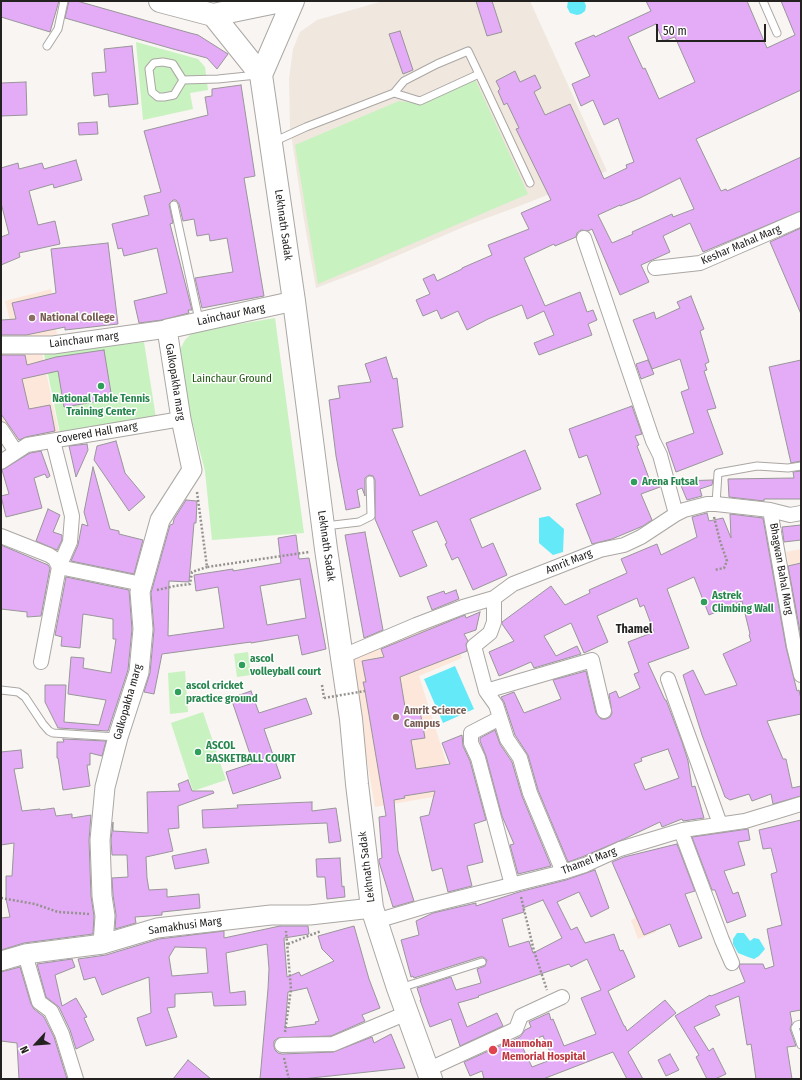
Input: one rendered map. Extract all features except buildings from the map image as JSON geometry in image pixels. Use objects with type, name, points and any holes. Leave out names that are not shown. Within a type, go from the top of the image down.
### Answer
[{"type":"main road","points":[[160,1],[213,15],[281,1]]},
{"type":"main road","points":[[213,15],[261,75],[293,1]]},
{"type":"main road","name":"Lekhnath Sadak","points":[[261,75],[294,301],[326,550],[343,656],[357,784],[374,915],[429,1075]]},
{"type":"main road","name":"Lainchaur Marg","points":[[168,329],[294,301]]},
{"type":"main road","name":"Galkopakha marg","points":[[103,944],[105,916],[102,896],[100,840],[104,787],[139,672],[143,629],[140,592],[141,586],[160,520],[192,470],[181,419],[168,329]]},
{"type":"main road","name":"Samakhusi Marg","points":[[1,961],[25,954],[103,944],[157,928],[271,915],[374,915]]},
{"type":"street","name":"Keshar Mahal Marg","points":[[655,268],[700,263],[801,219]]},
{"type":"street","points":[[584,238],[653,441],[660,455],[676,514]]},
{"type":"street","name":"Lainchaur marg","points":[[1,345],[53,345],[168,329]]},
{"type":"street","name":"Covered Hall marg","points":[[1,462],[27,445],[181,419]]},
{"type":"street","points":[[1,429],[16,452]]},
{"type":"street","points":[[41,662],[59,567],[70,542],[72,516],[53,441]]},
{"type":"street","name":"Amrit Marg","points":[[343,656],[416,625],[464,607],[494,598],[513,584],[600,550],[624,545],[676,514],[712,504],[770,510],[790,515],[801,513]]},
{"type":"street","name":"Bhagwan Bahal Marg","points":[[770,510],[794,646],[801,675]]},
{"type":"street","points":[[1,536],[49,555],[55,559],[59,567]]},
{"type":"street","points":[[59,567],[141,586]]},
{"type":"street","points":[[494,598],[494,622],[490,633],[474,646],[486,691],[496,705],[507,739],[520,758],[530,794],[563,872]]},
{"type":"street","points":[[486,691],[592,660],[604,711]]},
{"type":"street","points":[[668,679],[720,824]]},
{"type":"street","points":[[500,718],[471,733],[470,743],[478,758],[515,885]]},
{"type":"street","name":"Thamel Marg","points":[[374,915],[423,907],[515,885],[563,872],[584,865],[620,849],[681,831],[745,821],[801,804]]},
{"type":"street","points":[[681,831],[732,963]]},
{"type":"street","points":[[25,954],[39,1002],[51,1011],[59,1028],[76,1079]]},
{"type":"street","points":[[429,1075],[516,1029],[521,1016],[556,999]]},
{"type":"street","points":[[282,1045],[333,1044],[407,1013]]},
{"type":"lane","points":[[47,46],[58,29],[64,1]]},
{"type":"lane","points":[[763,1],[777,33]]},
{"type":"lane","points":[[271,143],[306,127],[394,93],[404,81],[437,64],[468,51],[530,183]]},
{"type":"lane","points":[[164,62],[173,64],[183,80],[174,95],[158,97],[152,92],[148,69],[154,63],[164,62]]},
{"type":"lane","points":[[394,93],[420,101],[478,74]]},
{"type":"lane","points":[[183,80],[218,80],[261,75]]},
{"type":"lane","points":[[174,205],[200,322]]},
{"type":"lane","points":[[712,504],[718,473],[757,466],[788,468],[801,466]]},
{"type":"lane","points":[[323,526],[359,522],[371,516],[370,480]]},
{"type":"lane","points":[[1,690],[18,692],[25,697],[43,724],[53,733],[118,737]]},
{"type":"lane","points":[[398,988],[482,962]]},
{"type":"lane","points":[[801,1024],[796,1025],[795,1028],[801,1044]]},
{"type":"path","points":[[192,470],[199,500],[207,567]]},
{"type":"path","points":[[712,504],[720,541],[728,561],[724,568],[714,570]]},
{"type":"path","points":[[141,586],[155,590],[190,584],[192,572],[207,567],[326,550]]},
{"type":"path","points":[[322,685],[324,698],[365,691]]},
{"type":"path","points":[[515,885],[534,951],[556,999]]},
{"type":"path","points":[[1,898],[35,904],[58,912],[105,916]]},
{"type":"path","points":[[288,944],[291,989],[282,1045],[289,1079]]},
{"type":"shaded area","points":[[383,1],[530,1],[607,171],[468,225],[371,267],[316,288],[290,127],[289,79],[293,49],[300,32],[317,20]]},
{"type":"shaded area","name":"National College","points":[[51,289],[57,335],[15,340],[5,301]]},
{"type":"shaded area","points":[[1,348],[42,353],[59,433],[15,440],[1,420]]},
{"type":"shaded area","points":[[801,549],[801,615],[790,615],[782,568],[789,566],[786,552]]},
{"type":"shaded area","name":"Amrit Science Campus","points":[[450,618],[462,658],[419,676],[456,793],[375,807],[348,652]]},
{"type":"shaded area","points":[[643,897],[656,932],[638,939],[631,920],[635,918],[629,902]]},
{"type":"green space","points":[[136,42],[198,59],[205,67],[208,90],[190,93],[193,109],[143,120]]},
{"type":"green space","points":[[475,79],[528,194],[318,284],[295,145],[399,101],[422,104]]},
{"type":"green space","name":"Lainchaur Ground","points":[[275,318],[304,533],[212,540],[205,471],[186,398],[177,355],[185,340],[193,332]]},
{"type":"green space","name":"National Table Tennis Training Center","points":[[144,342],[156,418],[60,433],[44,354]]},
{"type":"green space","name":"ascol volleyball court","points":[[248,652],[251,675],[237,677],[234,654]]},
{"type":"green space","name":"ascol cricket practice ground","points":[[185,671],[188,712],[170,714],[168,673]]},
{"type":"green space","name":"ASCOL BASKETBALL COURT","points":[[203,712],[226,780],[193,791],[171,723]]},
{"type":"water","points":[[568,1],[584,1],[586,6],[585,11],[577,15],[570,13],[567,7]]},
{"type":"water","points":[[549,516],[564,529],[563,552],[553,555],[539,543],[539,518]]},
{"type":"water","points":[[455,666],[474,709],[443,723],[424,679]]},
{"type":"water","points":[[737,933],[744,933],[750,941],[754,938],[759,939],[765,949],[754,959],[738,953],[733,944],[733,939]]},
{"type":"place","name":"National College","points":[[32,318]]},
{"type":"place","name":"National Table Tennis Training Center","points":[[101,386]]},
{"type":"place","name":"Arena Futsal","points":[[634,482]]},
{"type":"place","name":"Astrek Climbing Wall","points":[[704,602]]},
{"type":"place","name":"ascol volleyball court","points":[[242,665]]},
{"type":"place","name":"ascol cricket practice ground","points":[[178,692]]},
{"type":"place","name":"Amrit Science Campus","points":[[396,717]]},
{"type":"place","name":"ASCOL BASKETBALL COURT","points":[[198,752]]},
{"type":"place","name":"Manmohan Memorial Hospital","points":[[493,1050]]},
{"type":"district","name":"Thamel","points":[[634,630]]}]
